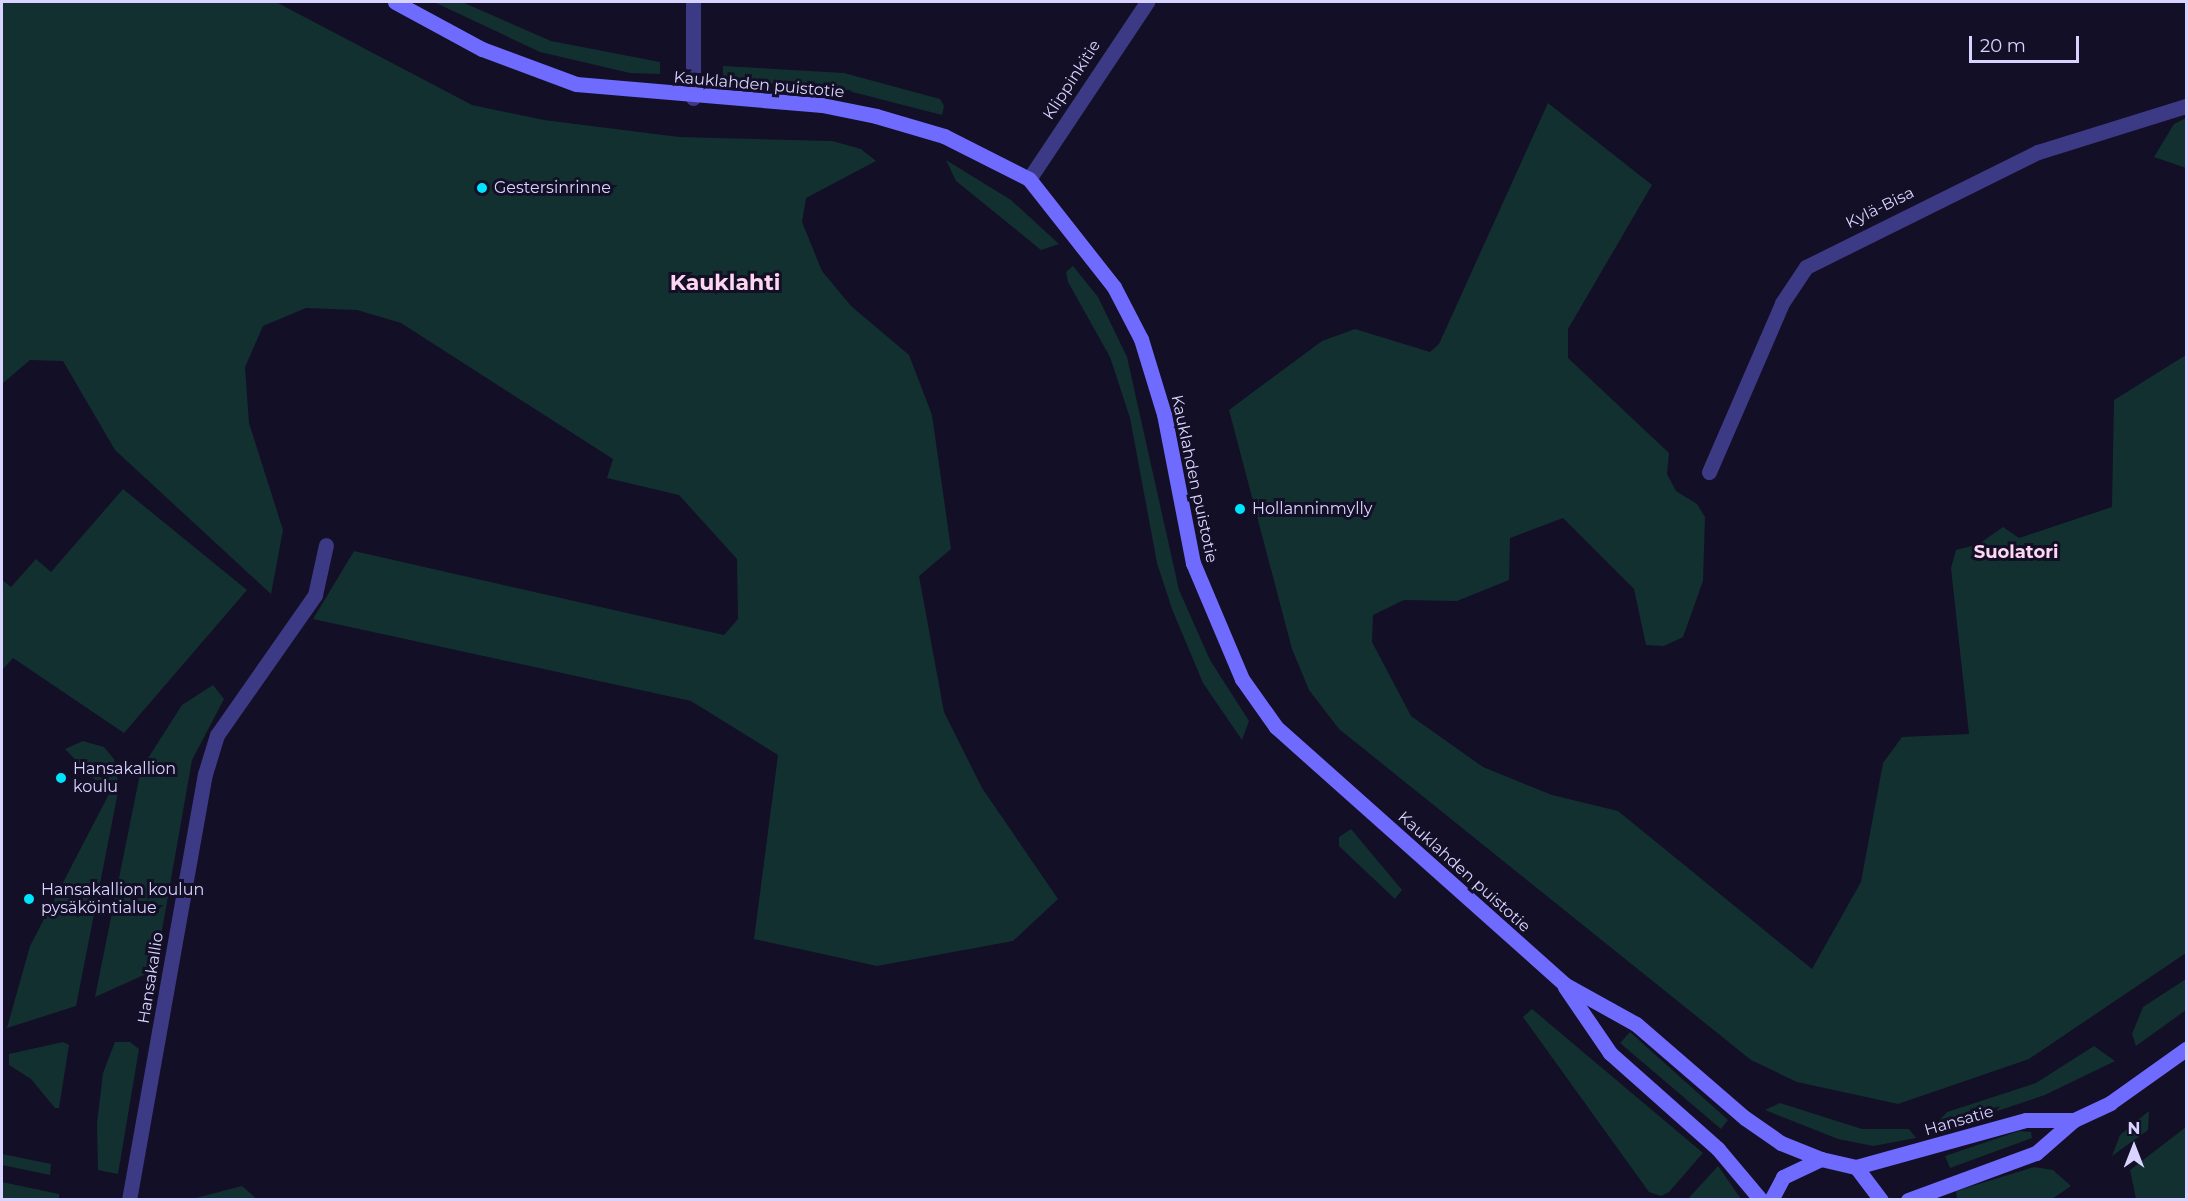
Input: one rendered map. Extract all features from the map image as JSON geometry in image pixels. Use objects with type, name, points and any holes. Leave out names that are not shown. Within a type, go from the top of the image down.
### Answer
[{"type":"street","name":"Kauklahden puistotie","points":[[395,2],[531,70],[576,84],[693,98],[822,105],[876,116],[944,136],[1029,179],[1114,287],[1141,339],[1164,414],[1193,563],[1242,679],[1276,727],[1317,768],[1564,984],[1636,1024],[1754,1125],[1821,1159],[1856,1167]]},
{"type":"street","points":[[693,2],[693,98]]},
{"type":"street","name":"Klippinkitie","points":[[1029,179],[1147,2]]},
{"type":"street","name":"Kylä-Bisa","points":[[1709,472],[1777,312],[1806,267],[2038,152],[2187,106]]},
{"type":"street","name":"Hansakallio","points":[[129,1200],[205,774],[217,735],[315,595],[326,545]]},
{"type":"street","name":"Kauklahden puistotie","points":[[1564,984],[1610,1053],[1718,1149],[1761,1200]]},
{"type":"street","name":"Hansatie","points":[[1908,1200],[2036,1153],[2074,1120],[2110,1102],[2187,1048]]},
{"type":"street","name":"Hansatie","points":[[1856,1167],[2026,1120],[2074,1120]]},
{"type":"street","points":[[1771,1200],[1789,1172],[1821,1159]]},
{"type":"street","points":[[1856,1167],[1881,1200]]},
{"type":"green space","points":[[2,2],[276,2],[472,105],[544,120],[679,137],[832,141],[861,149],[876,161],[806,198],[802,222],[822,271],[851,306],[909,355],[932,415],[951,549],[919,576],[944,712],[982,788],[1058,899],[1013,941],[877,966],[754,939],[778,755],[691,701],[313,619],[354,551],[724,635],[738,619],[737,559],[679,495],[607,478],[613,459],[401,323],[357,310],[306,308],[263,326],[245,367],[249,423],[283,530],[271,594],[115,450],[63,361],[30,360],[2,384]]},
{"type":"green space","points":[[434,2],[462,2],[551,41],[660,62],[660,74],[630,73],[540,52]]},
{"type":"green space","points":[[723,66],[844,73],[940,99],[944,106],[942,115],[833,87],[735,81],[723,78]]},
{"type":"green space","points":[[1548,103],[1652,185],[1568,329],[1568,358],[1669,453],[1667,474],[1676,491],[1697,504],[1705,517],[1703,581],[1683,637],[1664,646],[1646,645],[1634,589],[1563,518],[1510,538],[1509,580],[1457,601],[1404,600],[1373,615],[1372,642],[1411,716],[1483,767],[1552,795],[1618,811],[1812,969],[1861,882],[1883,763],[1902,737],[1969,734],[1951,568],[1956,550],[1979,544],[2003,527],[2019,538],[2112,507],[2114,400],[2186,355],[2186,953],[2029,1059],[1898,1104],[1797,1082],[1751,1060],[1339,729],[1309,690],[1292,649],[1229,410],[1322,341],[1355,329],[1430,352],[1439,344]]},
{"type":"green space","points":[[2186,118],[2186,168],[2154,157],[2174,124]]},
{"type":"green space","points":[[946,160],[1011,200],[1059,244],[1041,250],[956,181]]},
{"type":"green space","points":[[1073,266],[1098,297],[1127,357],[1179,590],[1210,660],[1249,721],[1242,740],[1203,683],[1172,609],[1157,563],[1130,418],[1110,357],[1068,282],[1066,272]]},
{"type":"green space","points":[[123,489],[247,590],[124,733],[13,658],[2,670],[2,580],[11,587],[36,559],[51,572]]},
{"type":"green space","points":[[213,685],[224,699],[192,760],[155,970],[95,997],[141,769],[182,705]]},
{"type":"green space","points":[[83,741],[104,747],[114,759],[119,787],[76,1006],[7,1028],[30,946],[109,794],[65,749]]},
{"type":"green space","points":[[1351,829],[1402,890],[1395,899],[1339,846],[1339,837]]},
{"type":"green space","points":[[2186,979],[2186,1010],[2136,1046],[2132,1034],[2143,1007]]},
{"type":"green space","points":[[1532,1009],[1703,1153],[1669,1192],[1661,1196],[1649,1192],[1523,1017]]},
{"type":"green space","points":[[1630,1032],[1728,1120],[1721,1129],[1620,1043]]},
{"type":"green space","points":[[63,1042],[69,1045],[59,1108],[55,1108],[31,1079],[9,1065],[9,1054]]},
{"type":"green space","points":[[115,1042],[130,1042],[139,1049],[118,1174],[98,1170],[97,1123],[103,1073]]},
{"type":"green space","points":[[2094,1046],[2115,1061],[2045,1095],[1937,1131],[1936,1124],[1947,1112],[2036,1083]]},
{"type":"green space","points":[[1780,1103],[1862,1129],[1909,1129],[1916,1138],[1873,1146],[1838,1139],[1765,1110]]},
{"type":"green space","points":[[2149,1111],[2148,1130],[2112,1156],[2120,1135]]},
{"type":"green space","points":[[2186,1127],[2186,1199],[2136,1199],[2130,1170]]},
{"type":"green space","points":[[2019,1131],[2031,1132],[2032,1138],[1950,1168],[1945,1156]]},
{"type":"green space","points":[[2,1154],[51,1164],[50,1175],[2,1165]]},
{"type":"green space","points":[[1718,1166],[1741,1199],[1688,1199]]},
{"type":"green space","points":[[2034,1167],[2053,1170],[2071,1186],[2052,1199],[1957,1199],[1956,1191]]},
{"type":"green space","points":[[2,1182],[59,1194],[59,1199],[2,1199]]},
{"type":"green space","points":[[242,1186],[257,1199],[192,1199]]},
{"type":"place","name":"Gestersinrinne","points":[[482,188]]},
{"type":"place","name":"Hollanninmylly","points":[[1240,509]]},
{"type":"place","name":"Hansakallion koulu","points":[[61,778]]},
{"type":"place","name":"Hansakallion koulun pysäköintialue","points":[[29,899]]},
{"type":"district","name":"Kauklahti","points":[[725,283]]},
{"type":"district","name":"Suolatori","points":[[2016,552]]}]
